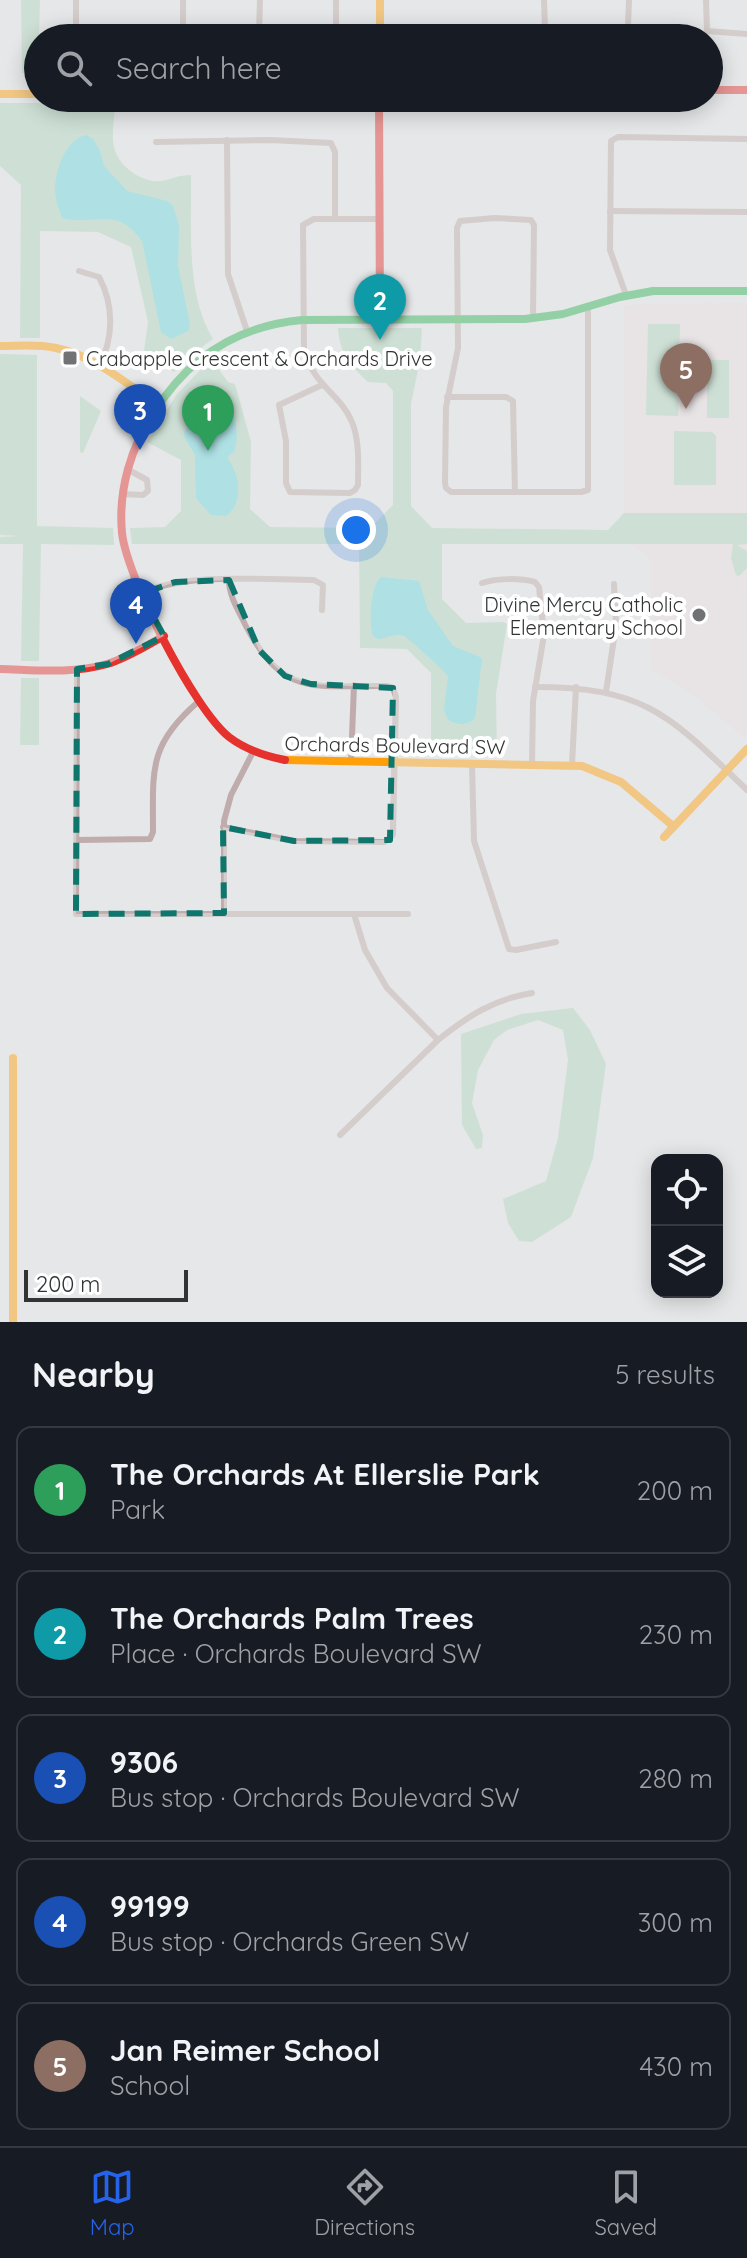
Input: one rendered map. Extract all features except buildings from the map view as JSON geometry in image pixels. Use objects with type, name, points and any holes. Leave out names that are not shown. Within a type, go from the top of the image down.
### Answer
[{"type":"street","points":[[76,0],[76,24]]},
{"type":"street","points":[[182,24],[183,0]]},
{"type":"street","points":[[260,0],[261,24]]},
{"type":"street","points":[[335,24],[336,0]]},
{"type":"street","points":[[380,0],[380,24]]},
{"type":"street","points":[[544,0],[546,24]]},
{"type":"street","points":[[627,24],[629,0]]},
{"type":"street","points":[[706,0],[707,24]]},
{"type":"street","points":[[723,32],[747,34]]},
{"type":"street","points":[[723,90],[747,90]]},
{"type":"street","points":[[0,94],[24,94]]},
{"type":"street","points":[[379,112],[380,320]]},
{"type":"street","points":[[626,295],[611,255],[612,139],[747,139]]},
{"type":"street","points":[[227,140],[228,274],[247,331]]},
{"type":"street","points":[[156,142],[326,141],[333,144],[335,219]]},
{"type":"street","points":[[610,211],[747,212]]},
{"type":"street","points":[[533,318],[533,222],[527,218],[466,218],[460,221],[457,228],[457,359],[445,411],[446,488],[454,492],[581,492],[589,488],[588,307]]},
{"type":"street","points":[[322,385],[279,405],[286,441],[286,483],[290,492],[350,493],[358,485],[354,421],[322,385],[306,356],[302,320],[303,225],[310,220],[379,219]]},
{"type":"street","points":[[79,271],[99,277],[109,307],[110,341],[99,366]]},
{"type":"street","name":"Orchards Boulevard SW","points":[[673,826],[623,782],[602,772],[572,765],[292,762],[253,752],[224,734],[198,702],[141,594],[124,546],[120,517],[122,494],[135,446],[180,377],[218,345],[247,331],[302,320],[533,318],[588,307],[626,295],[666,290],[747,291]]},
{"type":"street","points":[[0,346],[58,348],[99,366],[159,406]]},
{"type":"street","points":[[447,397],[506,397],[513,401],[515,492]]},
{"type":"street","points":[[122,494],[143,495],[148,491],[147,480],[127,469]]},
{"type":"street","points":[[223,827],[294,841],[389,841],[393,835],[395,691],[386,686],[301,683],[277,670],[259,650],[234,603],[229,580]]},
{"type":"street","points":[[482,583],[528,580],[538,584],[544,626],[535,687],[532,764]]},
{"type":"street","points":[[141,594],[175,582],[318,581],[324,587],[322,610]]},
{"type":"street","points":[[606,692],[616,625],[614,584]]},
{"type":"street","points":[[0,669],[77,669],[108,664],[164,636]]},
{"type":"street","points":[[77,669],[76,914],[408,914]]},
{"type":"street","points":[[351,762],[354,685]]},
{"type":"street","points":[[535,687],[576,687],[638,702],[693,736],[747,790]]},
{"type":"street","points":[[572,765],[576,687]]},
{"type":"street","points":[[77,840],[144,840],[152,837],[153,772],[165,737],[198,702]]},
{"type":"street","points":[[156,731],[165,737]]},
{"type":"street","points":[[664,837],[747,749]]},
{"type":"street","points":[[224,913],[223,827],[231,795],[253,752]]},
{"type":"street","points":[[472,764],[473,837],[509,949],[556,942]]},
{"type":"street","points":[[354,914],[365,950],[387,988],[438,1040]]},
{"type":"street","points":[[340,1135],[438,1040],[483,1008],[509,996],[532,993]]},
{"type":"street","points":[[13,1058],[13,1322]]},
{"type":"highlighted area","points":[[229,580],[259,650],[285,676],[311,684],[393,688],[390,840],[294,841],[223,827],[224,913],[76,914],[77,669],[108,664],[164,636],[141,594],[175,582]]},
{"type":"shaded area","points":[[747,303],[747,513],[624,513],[624,305]]},
{"type":"shaded area","name":"Divine Mercy Catholic Elementary School","points":[[633,544],[747,544],[746,739],[691,693],[651,669],[652,561]]},
{"type":"green space","points":[[21,0],[40,0],[39,24],[24,24],[22,73]]},
{"type":"green space","points":[[0,103],[24,103],[24,112],[114,112],[114,147],[125,167],[153,181],[191,175],[194,281],[204,321],[213,339],[174,372],[144,351],[148,322],[131,247],[98,232],[40,231],[40,338],[20,338],[21,185],[0,166]]},
{"type":"green space","points":[[648,324],[680,324],[678,416],[646,415]]},
{"type":"green space","points":[[338,328],[422,328],[420,360],[411,404],[411,506],[432,528],[608,530],[624,513],[747,513],[747,544],[737,545],[747,551],[747,568],[739,576],[736,575],[731,558],[733,544],[442,544],[442,599],[466,623],[507,624],[496,694],[497,755],[431,755],[431,673],[407,649],[360,648],[359,544],[132,544],[130,528],[165,527],[181,511],[181,460],[147,442],[177,394],[211,359],[228,382],[235,384],[251,442],[250,509],[270,527],[370,528],[393,505],[393,391],[386,383],[368,382],[356,370],[343,351]]},
{"type":"green space","points":[[0,354],[37,355],[37,526],[113,528],[114,545],[41,544],[39,661],[21,661],[23,544],[0,544],[0,537],[20,536],[0,535]]},
{"type":"green space","points":[[707,360],[729,360],[729,418],[707,418]]},
{"type":"green space","points":[[80,396],[101,411],[83,453],[80,452]]},
{"type":"green space","points":[[674,431],[712,432],[716,436],[716,485],[674,485]]},
{"type":"green space","points":[[21,678],[39,678],[39,745],[20,745]]},
{"type":"green space","points":[[573,1008],[590,1030],[606,1064],[593,1158],[571,1217],[532,1242],[519,1241],[508,1223],[503,1199],[546,1181],[558,1138],[568,1060],[563,1030],[538,1020],[507,1030],[494,1040],[478,1070],[472,1103],[483,1135],[482,1148],[476,1149],[462,1125],[461,1034],[521,1014]]},
{"type":"water","points":[[86,135],[93,139],[100,151],[104,166],[127,191],[167,201],[173,206],[179,225],[178,266],[190,325],[188,331],[171,339],[161,332],[142,241],[133,230],[115,220],[62,218],[55,190],[58,171],[71,144]]},
{"type":"water","points":[[217,390],[232,409],[237,436],[234,452],[228,459],[235,473],[238,496],[236,504],[226,516],[211,515],[196,498],[195,455],[184,432],[203,400]]},
{"type":"water","points":[[381,577],[419,581],[428,610],[453,646],[482,658],[475,718],[472,721],[462,724],[448,720],[444,710],[448,676],[413,643],[401,635],[378,639],[373,636],[371,605]]},
{"type":"traffic: fast","points":[[155,411],[168,392],[200,360],[236,337],[279,323],[302,320],[525,319],[563,314],[653,291],[747,291]]},
{"type":"traffic: slow","points":[[380,0],[380,24]]},
{"type":"traffic: slow","points":[[0,94],[24,94]]},
{"type":"traffic: slow","points":[[0,346],[42,346],[84,357],[159,406]]},
{"type":"traffic: slow","points":[[664,837],[747,749]]},
{"type":"traffic: slow","points":[[285,760],[582,766],[621,782],[673,826]]},
{"type":"traffic: slow","points":[[13,1058],[13,1322]]},
{"type":"traffic: jam","points":[[723,90],[747,90]]},
{"type":"traffic: jam","points":[[379,112],[380,320]]},
{"type":"traffic: jam","points":[[155,411],[133,454],[122,501],[122,533],[136,580],[181,672],[215,722],[242,746],[285,760]]},
{"type":"traffic: jam","points":[[0,669],[54,671],[94,667],[136,652],[164,636]]},
{"type":"place","name":"The Orchards Palm Trees","points":[[380,340]]},
{"type":"place","name":"Crabapple Crescent & Orchards Drive","points":[[70,358]]},
{"type":"place","name":"Jan Reimer School","points":[[686,409]]},
{"type":"place","name":"9306","points":[[140,450]]},
{"type":"place","name":"The Orchards At Ellerslie Park","points":[[208,451]]},
{"type":"place","name":"Divine Mercy Catholic Elementary School","points":[[699,615]]},
{"type":"place","name":"99199","points":[[136,644]]}]
